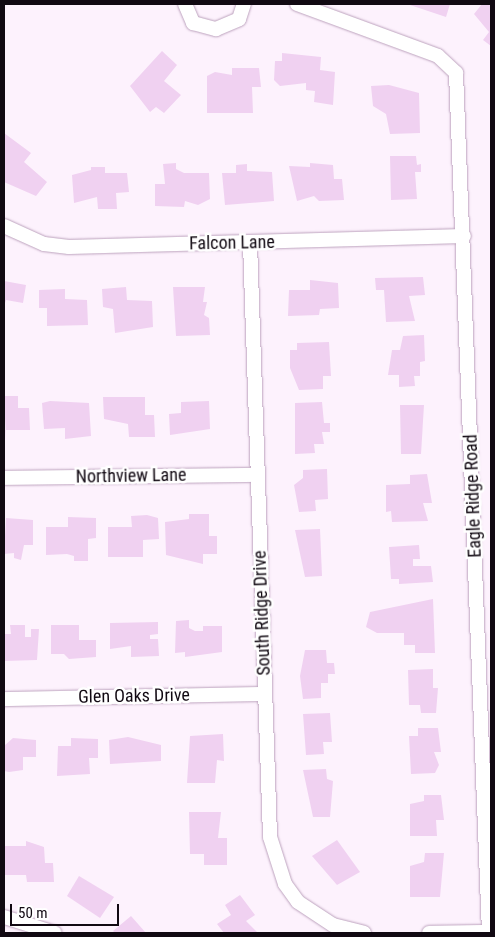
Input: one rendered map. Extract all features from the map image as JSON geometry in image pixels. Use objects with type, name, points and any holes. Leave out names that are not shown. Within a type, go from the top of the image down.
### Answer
[{"type":"street","points":[[185,4],[194,23],[216,29],[239,18],[244,4]]},
{"type":"street","name":"Eagle Ridge Road","points":[[297,4],[448,62],[458,87],[488,932]]},
{"type":"street","name":"Falcon Lane","points":[[4,226],[44,244],[69,247],[464,236]]},
{"type":"street","name":"South Ridge Drive","points":[[250,243],[270,836],[285,884],[314,914],[333,925],[364,933]]},
{"type":"street","name":"Northview Lane","points":[[4,478],[258,474]]},
{"type":"street","name":"Glen Oaks Drive","points":[[4,698],[265,694]]},
{"type":"street","points":[[4,917],[55,933]]},
{"type":"street","points":[[429,933],[488,932]]},
{"type":"building","points":[[407,4],[450,4],[446,17]]},
{"type":"building","points":[[482,4],[491,4],[491,46],[483,40],[489,32],[474,14]]},
{"type":"building","points":[[162,51],[177,65],[164,81],[181,95],[164,113],[156,107],[150,112],[130,86]]},
{"type":"building","points":[[282,53],[321,57],[320,70],[335,72],[333,105],[314,102],[315,91],[306,90],[306,83],[280,86],[274,80],[275,61],[282,61]]},
{"type":"building","points":[[232,68],[259,68],[261,87],[252,87],[253,113],[207,113],[207,76],[215,72],[232,75]]},
{"type":"building","points":[[389,85],[419,93],[420,133],[390,134],[386,114],[373,106],[371,86]]},
{"type":"building","points":[[4,133],[31,153],[24,162],[47,182],[36,196],[4,182]]},
{"type":"building","points":[[390,156],[416,156],[417,165],[421,164],[421,172],[415,172],[417,199],[391,200]]},
{"type":"building","points":[[176,163],[176,169],[184,173],[209,173],[210,199],[198,205],[185,201],[184,207],[155,206],[155,184],[165,184],[163,164]]},
{"type":"building","points":[[310,163],[333,165],[334,179],[342,179],[344,200],[319,201],[314,196],[297,201],[289,166],[310,167]]},
{"type":"building","points":[[247,164],[247,171],[272,172],[274,201],[225,205],[222,173],[236,173],[236,165]]},
{"type":"building","points":[[91,167],[105,167],[105,173],[127,173],[129,192],[116,193],[117,209],[98,209],[97,197],[74,203],[72,175],[91,170]]},
{"type":"building","points":[[423,277],[425,295],[409,296],[415,321],[386,322],[384,290],[376,290],[375,278]]},
{"type":"building","points":[[310,280],[338,283],[339,308],[320,309],[319,315],[288,316],[289,290],[310,290]]},
{"type":"building","points":[[4,281],[26,285],[23,303],[6,300],[4,306]]},
{"type":"building","points":[[126,287],[127,300],[152,301],[153,327],[115,333],[113,309],[103,307],[102,289]]},
{"type":"building","points":[[173,287],[205,287],[203,302],[207,302],[204,315],[209,318],[210,335],[176,336]]},
{"type":"building","points":[[65,289],[65,299],[87,300],[88,325],[47,326],[47,308],[39,308],[39,290]]},
{"type":"building","points":[[424,335],[425,361],[420,362],[420,376],[414,376],[415,386],[399,387],[399,375],[388,375],[392,350],[400,350],[403,336]]},
{"type":"building","points":[[329,342],[331,376],[323,376],[323,389],[299,390],[290,368],[290,350],[297,350],[297,343]]},
{"type":"building","points":[[4,396],[18,396],[18,408],[29,408],[30,430],[6,430],[6,440]]},
{"type":"building","points":[[103,397],[145,397],[145,415],[154,415],[155,437],[129,437],[128,424],[104,419]]},
{"type":"building","points":[[50,401],[89,403],[91,436],[65,439],[65,428],[44,429],[42,403]]},
{"type":"building","points":[[209,401],[210,429],[170,435],[169,414],[181,413],[181,402]]},
{"type":"building","points":[[322,402],[324,423],[330,423],[330,432],[322,432],[324,444],[314,444],[315,453],[295,454],[295,403]]},
{"type":"building","points":[[400,405],[424,405],[421,454],[401,454]]},
{"type":"building","points":[[327,469],[328,499],[315,500],[316,511],[299,512],[294,485],[303,478],[303,470]]},
{"type":"building","points":[[427,474],[432,503],[423,503],[428,521],[392,522],[391,511],[386,512],[386,485],[410,484],[410,475]]},
{"type":"building","points":[[189,514],[209,514],[209,536],[217,536],[217,554],[203,554],[203,564],[166,555],[165,522],[189,519]]},
{"type":"building","points":[[147,515],[158,518],[159,539],[143,540],[143,557],[108,557],[108,527],[132,527],[131,516]]},
{"type":"building","points":[[68,517],[96,518],[96,538],[88,539],[88,561],[74,561],[74,556],[67,554],[46,555],[46,527],[68,527]]},
{"type":"building","points":[[6,518],[33,520],[33,545],[24,545],[21,560],[14,558],[14,553],[4,554]]},
{"type":"building","points":[[320,529],[322,576],[305,577],[295,530]]},
{"type":"building","points":[[419,545],[420,559],[413,559],[413,566],[431,566],[433,582],[399,584],[399,579],[391,579],[389,547]]},
{"type":"building","points":[[433,599],[435,653],[415,653],[415,645],[404,645],[404,633],[377,633],[366,627],[370,612]]},
{"type":"building","points":[[189,620],[189,628],[195,631],[203,631],[203,626],[222,626],[222,652],[185,657],[185,652],[175,653],[176,621]]},
{"type":"building","points":[[158,622],[158,634],[150,635],[150,639],[158,639],[159,656],[131,657],[131,646],[110,649],[110,623]]},
{"type":"building","points":[[10,625],[25,625],[25,637],[31,637],[31,629],[39,629],[37,660],[4,661],[4,634],[11,634]]},
{"type":"building","points":[[51,625],[79,625],[79,640],[96,640],[96,657],[69,659],[64,654],[51,654]]},
{"type":"building","points":[[305,650],[326,650],[327,663],[334,663],[335,674],[328,674],[328,683],[321,683],[321,698],[303,699],[300,676]]},
{"type":"building","points":[[433,669],[433,688],[438,688],[436,713],[421,713],[420,705],[409,705],[408,670]]},
{"type":"building","points":[[330,713],[332,742],[323,742],[324,754],[306,755],[303,714]]},
{"type":"building","points":[[418,728],[438,728],[441,752],[434,752],[439,765],[435,773],[411,774],[409,736],[418,736]]},
{"type":"building","points":[[223,734],[224,761],[217,760],[215,783],[187,783],[190,736]]},
{"type":"building","points":[[128,737],[161,745],[161,761],[110,764],[109,740]]},
{"type":"building","points":[[13,738],[36,740],[36,757],[23,757],[23,770],[9,772],[4,771],[4,746]]},
{"type":"building","points":[[71,738],[98,739],[98,758],[89,758],[90,774],[57,776],[58,746],[71,746]]},
{"type":"building","points":[[326,769],[327,779],[333,781],[330,817],[313,817],[303,770]]},
{"type":"building","points":[[424,795],[441,795],[444,820],[436,820],[437,836],[410,836],[410,804],[424,801]]},
{"type":"building","points":[[189,812],[221,812],[218,838],[227,838],[227,865],[204,865],[204,854],[190,854]]},
{"type":"building","points":[[337,840],[360,872],[337,885],[312,856]]},
{"type":"building","points":[[26,841],[44,847],[45,863],[53,863],[54,882],[27,882],[26,875],[4,875],[4,846],[26,846]]},
{"type":"building","points":[[425,853],[444,853],[440,897],[410,897],[410,866],[424,862]]},
{"type":"building","points":[[79,876],[114,897],[100,918],[67,896]]},
{"type":"building","points":[[240,895],[255,915],[246,921],[258,933],[224,933],[217,924],[231,915],[225,905]]},
{"type":"building","points":[[131,916],[146,933],[115,933],[113,931]]}]
